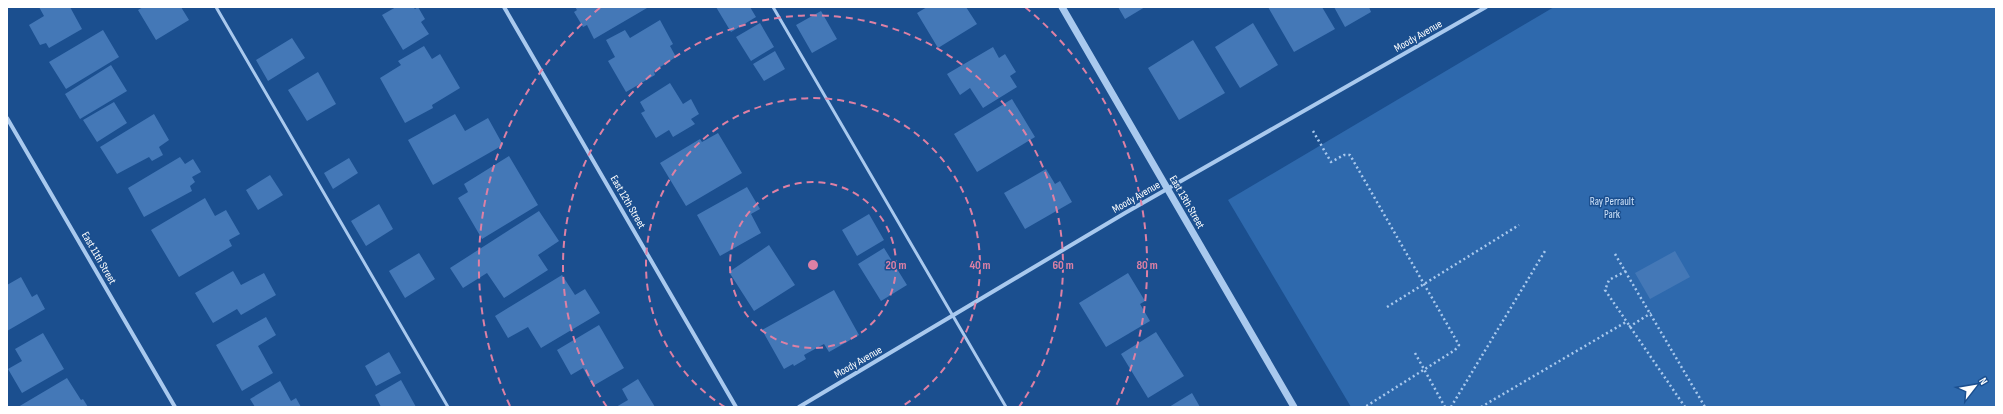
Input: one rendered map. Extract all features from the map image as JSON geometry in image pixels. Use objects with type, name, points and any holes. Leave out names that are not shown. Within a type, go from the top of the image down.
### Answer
[{"type":"street","name":"East 12th Street","points":[[504,7],[736,407]]},
{"type":"street","name":"East 13th Street","points":[[1062,7],[1294,407]]},
{"type":"street","name":"Moody Avenue","points":[[799,407],[1167,189],[1486,7]]},
{"type":"street","name":"East 11th Street","points":[[7,118],[175,407]]},
{"type":"lane","points":[[216,7],[448,407]]},
{"type":"lane","points":[[773,7],[1006,407]]},
{"type":"path","points":[[1313,131],[1330,162],[1344,155],[1350,155],[1459,345],[1455,350],[1424,368],[1365,407]]},
{"type":"path","points":[[1387,306],[1519,225]]},
{"type":"path","points":[[1451,407],[1545,252]]},
{"type":"path","points":[[1615,254],[1705,407]]},
{"type":"path","points":[[1626,271],[1609,280],[1605,290],[1685,407]]},
{"type":"path","points":[[1629,327],[1651,314]]},
{"type":"path","points":[[1481,407],[1626,322]]},
{"type":"path","points":[[1415,353],[1445,407]]},
{"type":"green space","name":"Ray Perrault Park","points":[[1554,7],[1996,7],[1996,407],[1351,407],[1228,200]]},
{"type":"building","points":[[39,7],[70,7],[82,29],[49,48],[46,43],[40,45],[29,25],[44,16]]},
{"type":"building","points":[[143,7],[181,7],[189,20],[156,40],[138,10]]},
{"type":"building","points":[[396,7],[413,7],[415,9],[418,7],[425,19],[421,22],[429,34],[403,50],[382,15]]},
{"type":"building","points":[[575,7],[647,8],[594,39],[587,25],[583,27],[574,12],[577,10]]},
{"type":"building","points":[[716,7],[750,7],[756,17],[731,32]]},
{"type":"building","points":[[927,7],[966,7],[977,24],[938,48],[917,13]]},
{"type":"building","points":[[1118,7],[1145,7],[1125,19]]},
{"type":"building","points":[[1268,7],[1322,7],[1335,29],[1294,52]]},
{"type":"building","points":[[1334,7],[1369,7],[1371,12],[1345,27]]},
{"type":"building","points":[[821,11],[837,39],[812,53],[796,25]]},
{"type":"building","points":[[660,20],[673,44],[670,46],[676,57],[654,71],[655,75],[626,92],[608,61],[615,57],[606,40],[625,30],[630,38]]},
{"type":"building","points":[[760,23],[774,47],[751,61],[736,37]]},
{"type":"building","points":[[1253,23],[1278,65],[1240,88],[1215,47]]},
{"type":"building","points":[[103,30],[119,57],[66,89],[49,62]]},
{"type":"building","points":[[292,38],[305,58],[268,81],[256,60]]},
{"type":"building","points":[[1193,40],[1225,93],[1179,120],[1148,68]]},
{"type":"building","points":[[424,46],[432,59],[440,54],[460,88],[432,105],[433,108],[405,123],[380,78],[401,65],[398,61]]},
{"type":"building","points":[[993,47],[999,58],[1005,54],[1016,72],[1010,76],[1017,87],[983,108],[970,88],[960,95],[947,74]]},
{"type":"building","points":[[775,51],[785,69],[764,81],[753,64]]},
{"type":"building","points":[[111,65],[127,91],[80,119],[65,94]]},
{"type":"building","points":[[318,72],[336,104],[307,121],[288,90]]},
{"type":"building","points":[[670,83],[683,104],[691,99],[699,114],[691,119],[695,124],[673,137],[669,130],[656,138],[641,113],[645,111],[640,102]]},
{"type":"building","points":[[1012,99],[1035,137],[977,172],[954,134]]},
{"type":"building","points":[[114,102],[127,123],[97,142],[83,120]]},
{"type":"building","points":[[154,114],[169,140],[159,147],[163,155],[152,161],[149,157],[117,174],[100,147]]},
{"type":"building","points":[[455,114],[465,131],[488,118],[503,145],[433,185],[408,140]]},
{"type":"building","points":[[718,133],[742,173],[686,206],[660,163],[700,139],[702,142]]},
{"type":"building","points":[[509,156],[538,205],[482,239],[458,198],[468,192],[464,184]]},
{"type":"building","points":[[180,157],[185,164],[193,159],[201,172],[192,177],[195,182],[190,186],[192,191],[144,217],[128,188]]},
{"type":"building","points":[[349,158],[358,173],[333,189],[324,173]]},
{"type":"building","points":[[1046,169],[1055,184],[1060,181],[1072,202],[1025,229],[1004,193]]},
{"type":"building","points":[[270,175],[283,195],[258,210],[246,190]]},
{"type":"building","points":[[747,187],[760,209],[751,214],[761,233],[720,256],[697,215]]},
{"type":"building","points":[[205,198],[215,216],[226,210],[240,234],[229,240],[232,246],[179,277],[151,230]]},
{"type":"building","points":[[379,204],[393,229],[366,246],[351,221]]},
{"type":"building","points":[[539,211],[559,241],[538,255],[548,270],[504,298],[487,273],[463,288],[450,268]]},
{"type":"building","points":[[869,214],[884,240],[857,256],[842,230]]},
{"type":"building","points":[[769,245],[795,285],[754,311],[729,272]]},
{"type":"building","points":[[884,248],[907,285],[881,301],[858,264]]},
{"type":"building","points":[[1675,251],[1690,277],[1650,299],[1635,273]]},
{"type":"building","points":[[419,253],[435,279],[405,298],[389,271]]},
{"type":"building","points":[[233,271],[241,285],[264,273],[276,295],[241,315],[237,309],[213,323],[195,293]]},
{"type":"building","points":[[1128,273],[1145,301],[1140,304],[1150,321],[1106,347],[1079,303]]},
{"type":"building","points":[[562,275],[575,295],[585,289],[600,313],[541,348],[528,327],[508,338],[495,316]]},
{"type":"building","points":[[21,277],[32,297],[37,294],[45,309],[7,331],[7,285]]},
{"type":"building","points":[[834,290],[859,335],[829,352],[824,344],[804,355],[806,359],[794,366],[793,364],[784,369],[762,330]]},
{"type":"building","points":[[266,317],[276,335],[258,346],[273,373],[242,391],[216,345]]},
{"type":"building","points":[[599,325],[624,368],[593,386],[583,368],[571,375],[557,350]]},
{"type":"building","points":[[1156,332],[1184,376],[1148,398],[1121,354]]},
{"type":"building","points":[[43,333],[64,369],[22,393],[8,369],[22,361],[15,349]]},
{"type":"building","points":[[389,352],[401,373],[376,386],[365,366]]},
{"type":"building","points":[[67,378],[81,400],[83,399],[88,407],[18,407]]},
{"type":"building","points":[[638,379],[655,407],[616,407],[628,400],[622,389]]},
{"type":"building","points":[[401,380],[416,407],[381,407],[375,395]]},
{"type":"building","points":[[280,381],[291,401],[296,398],[301,407],[255,407],[250,399]]},
{"type":"building","points":[[1192,393],[1200,407],[1169,407]]}]
